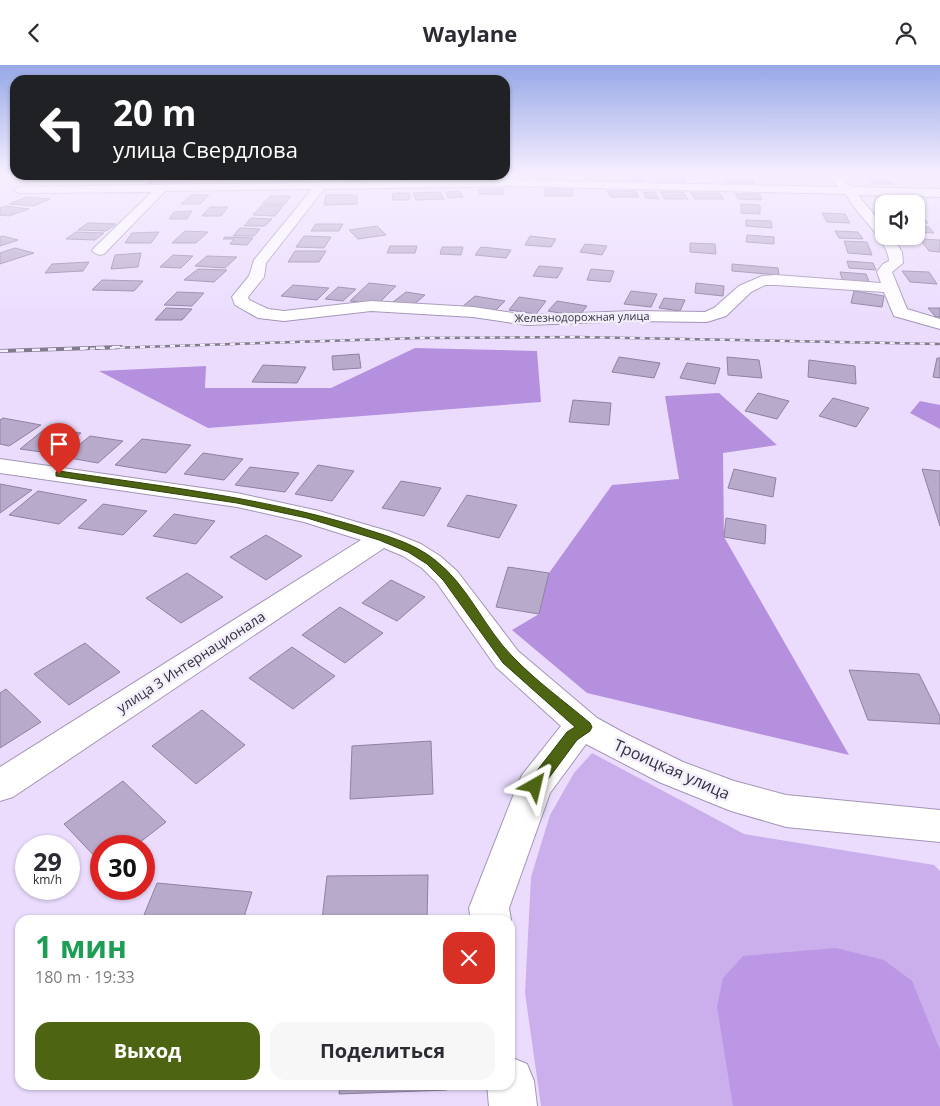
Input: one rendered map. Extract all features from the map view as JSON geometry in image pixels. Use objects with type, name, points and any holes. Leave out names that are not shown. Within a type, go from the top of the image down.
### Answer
[{"type":"street","points":[[99,251],[128,222]]},
{"type":"street","name":"Железнодорожная улица","points":[[292,222],[258,263],[256,277],[240,297],[241,302],[264,314],[303,315],[371,307],[473,312],[527,320],[633,316],[707,317],[720,312],[745,289],[762,281],[776,280],[876,288],[889,287]]},
{"type":"street","points":[[891,245],[897,256],[896,263],[888,267],[884,272],[900,312],[940,324]]},
{"type":"street","name":"Троицкая улица","points":[[0,466],[237,500],[310,516],[382,538],[412,550],[431,562],[447,577],[507,659],[585,727],[671,772],[731,795],[786,811],[940,826]]},
{"type":"street","name":"улица 3 Интернационала","points":[[0,785],[382,538]]},
{"type":"street","points":[[490,915],[489,908],[535,786],[572,736],[585,727]]},
{"type":"street","points":[[511,1090],[513,1106]]},
{"type":"shaded area","points":[[415,348],[537,351],[541,402],[208,428],[99,371],[206,366],[205,388],[331,388]]},
{"type":"shaded area","points":[[719,393],[777,445],[723,453],[724,537],[849,755],[587,693],[512,630],[539,614],[549,573],[612,485],[679,479],[665,396]]},
{"type":"shaded area","points":[[920,401],[940,405],[940,429],[910,413]]},
{"type":"shaded area","points":[[592,753],[744,834],[934,865],[940,871],[940,1106],[541,1106],[525,993],[531,877],[550,815],[574,773]]},
{"type":"shaded area","points":[[836,948],[884,960],[912,981],[940,1050],[940,1106],[733,1106],[717,1007],[723,978],[743,956]]},
{"type":"building","points":[[248,222],[269,222],[265,226],[244,226]]},
{"type":"building","points":[[746,222],[771,222],[772,228],[746,226]]},
{"type":"building","points":[[827,222],[849,222],[850,223]]},
{"type":"building","points":[[88,223],[116,224],[106,231],[78,230]]},
{"type":"building","points":[[316,224],[343,224],[339,231],[311,231]]},
{"type":"building","points":[[377,226],[386,235],[358,239],[349,230]]},
{"type":"building","points":[[925,227],[929,227],[934,233],[925,232]]},
{"type":"building","points":[[240,228],[260,229],[254,236],[233,236]]},
{"type":"building","points":[[185,231],[208,232],[196,243],[172,243]]},
{"type":"building","points":[[835,231],[858,232],[863,239],[839,238]]},
{"type":"building","points":[[76,232],[104,233],[95,240],[66,239]]},
{"type":"building","points":[[159,232],[151,243],[125,243],[132,233]]},
{"type":"building","points":[[747,235],[774,237],[774,244],[746,242]]},
{"type":"building","points":[[304,236],[331,237],[324,248],[296,247]]},
{"type":"building","points":[[530,236],[556,239],[551,247],[525,245]]},
{"type":"building","points":[[0,237],[18,240],[0,246]]},
{"type":"building","points":[[225,237],[253,238],[247,245],[230,244],[234,239],[223,239]]},
{"type":"building","points":[[925,239],[940,240],[940,252],[929,251],[924,245]]},
{"type":"building","points":[[844,241],[867,242],[872,255],[848,253]]},
{"type":"building","points":[[690,243],[715,244],[716,254],[690,252]]},
{"type":"building","points":[[585,244],[607,246],[602,255],[580,252]]},
{"type":"building","points":[[390,246],[417,246],[415,253],[387,253]]},
{"type":"building","points":[[442,247],[463,247],[461,255],[440,254]]},
{"type":"building","points":[[481,247],[511,250],[506,258],[475,255]]},
{"type":"building","points":[[15,248],[34,253],[0,264],[0,253]]},
{"type":"building","points":[[295,251],[326,251],[319,262],[288,262]]},
{"type":"building","points":[[141,253],[138,267],[111,269],[115,255]]},
{"type":"building","points":[[173,255],[193,256],[181,268],[160,267]]},
{"type":"building","points":[[207,256],[237,257],[225,268],[195,266]]},
{"type":"building","points":[[847,261],[873,263],[876,270],[849,268]]},
{"type":"building","points":[[89,262],[83,271],[45,273],[52,264]]},
{"type":"building","points":[[732,264],[778,268],[779,275],[732,271]]},
{"type":"building","points":[[539,266],[563,268],[557,278],[533,276]]},
{"type":"building","points":[[198,269],[227,270],[214,282],[184,280]]},
{"type":"building","points":[[591,269],[614,271],[610,282],[587,280]]},
{"type":"building","points":[[902,271],[929,272],[937,284],[910,282]]},
{"type":"building","points":[[840,272],[866,274],[870,284],[843,282]]},
{"type":"building","points":[[102,280],[143,281],[134,291],[92,290]]},
{"type":"building","points":[[369,283],[396,286],[378,304],[350,301]]},
{"type":"building","points":[[696,283],[724,286],[723,296],[695,293]]},
{"type":"building","points":[[293,285],[329,288],[317,300],[281,296]]},
{"type":"building","points":[[338,287],[356,289],[343,301],[325,299]]},
{"type":"building","points":[[631,291],[657,294],[651,307],[624,304]]},
{"type":"building","points":[[854,291],[884,296],[882,307],[851,303]]},
{"type":"building","points":[[177,292],[204,293],[192,306],[164,305]]},
{"type":"building","points":[[406,292],[425,295],[412,306],[393,302]]},
{"type":"building","points":[[475,296],[505,301],[494,312],[462,307]]},
{"type":"building","points":[[519,297],[546,301],[536,314],[509,310]]},
{"type":"building","points":[[664,298],[685,300],[680,311],[659,308]]},
{"type":"building","points":[[557,301],[587,306],[579,316],[548,311]]},
{"type":"building","points":[[166,308],[192,309],[182,320],[155,320]]},
{"type":"building","points":[[928,308],[940,308],[940,317],[936,317]]},
{"type":"building","points":[[359,354],[361,368],[333,370],[332,356]]},
{"type":"building","points":[[619,357],[660,363],[654,378],[612,372]]},
{"type":"building","points":[[727,357],[759,360],[762,378],[728,375]]},
{"type":"building","points":[[937,358],[940,358],[940,378],[933,377]]},
{"type":"building","points":[[809,360],[855,366],[856,384],[808,377]]},
{"type":"building","points":[[687,363],[720,368],[715,384],[680,378]]},
{"type":"building","points":[[263,365],[306,367],[297,383],[252,382]]},
{"type":"building","points":[[758,393],[789,401],[777,419],[745,411]]},
{"type":"building","points":[[833,398],[869,408],[856,427],[819,416]]},
{"type":"building","points":[[573,400],[611,403],[609,425],[569,422]]},
{"type":"building","points":[[3,418],[41,425],[9,446],[0,444],[0,420]]},
{"type":"building","points":[[46,428],[81,433],[56,454],[20,449]]},
{"type":"building","points":[[90,436],[123,441],[98,463],[64,457]]},
{"type":"building","points":[[142,439],[191,445],[166,473],[115,465]]},
{"type":"building","points":[[203,453],[243,459],[224,480],[184,474]]},
{"type":"building","points":[[318,465],[354,471],[332,501],[295,494]]},
{"type":"building","points":[[250,467],[299,473],[285,492],[235,485]]},
{"type":"building","points":[[734,469],[776,478],[773,497],[728,488]]},
{"type":"building","points":[[922,469],[940,471],[940,526]]},
{"type":"building","points":[[401,481],[441,488],[424,516],[382,508]]},
{"type":"building","points":[[0,484],[32,490],[0,513]]},
{"type":"building","points":[[38,491],[87,500],[59,524],[9,515]]},
{"type":"building","points":[[467,495],[517,505],[499,538],[447,526]]},
{"type":"building","points":[[103,504],[147,511],[123,535],[78,528]]},
{"type":"building","points":[[174,514],[215,521],[196,544],[153,536]]},
{"type":"building","points":[[726,518],[766,525],[765,544],[724,537]]},
{"type":"building","points":[[266,535],[302,556],[266,580],[230,557]]},
{"type":"building","points":[[508,567],[549,573],[539,614],[496,607]]},
{"type":"building","points":[[187,573],[223,597],[181,623],[146,598]]},
{"type":"building","points":[[391,580],[425,597],[397,621],[362,603]]},
{"type":"building","points":[[340,607],[383,633],[345,663],[302,635]]},
{"type":"building","points":[[85,643],[120,672],[69,705],[34,674]]},
{"type":"building","points":[[292,647],[335,676],[293,709],[249,678]]},
{"type":"building","points":[[849,670],[919,674],[940,716],[940,724],[868,720]]},
{"type":"building","points":[[6,689],[41,722],[0,748],[0,693]]},
{"type":"building","points":[[202,710],[245,745],[196,784],[152,746]]},
{"type":"building","points":[[431,741],[433,794],[350,799],[352,746]]},
{"type":"building","points":[[123,781],[166,822],[149,835],[90,835],[90,851],[80,841],[80,835],[74,835],[64,824]]},
{"type":"building","points":[[428,875],[427,915],[323,915],[327,876]]},
{"type":"building","points":[[157,883],[252,892],[245,915],[144,915],[150,900],[155,900]]},
{"type":"building","points":[[339,1090],[447,1090],[339,1094]]},
{"type":"railway","points":[[80,349],[420,338],[577,337],[940,344]]},
{"type":"railway","points":[[0,351],[121,347]]},
{"type":"route","points":[[59,474],[237,500],[310,516],[382,538],[412,550],[431,562],[447,577],[507,659],[585,727],[572,736],[535,786]]}]
